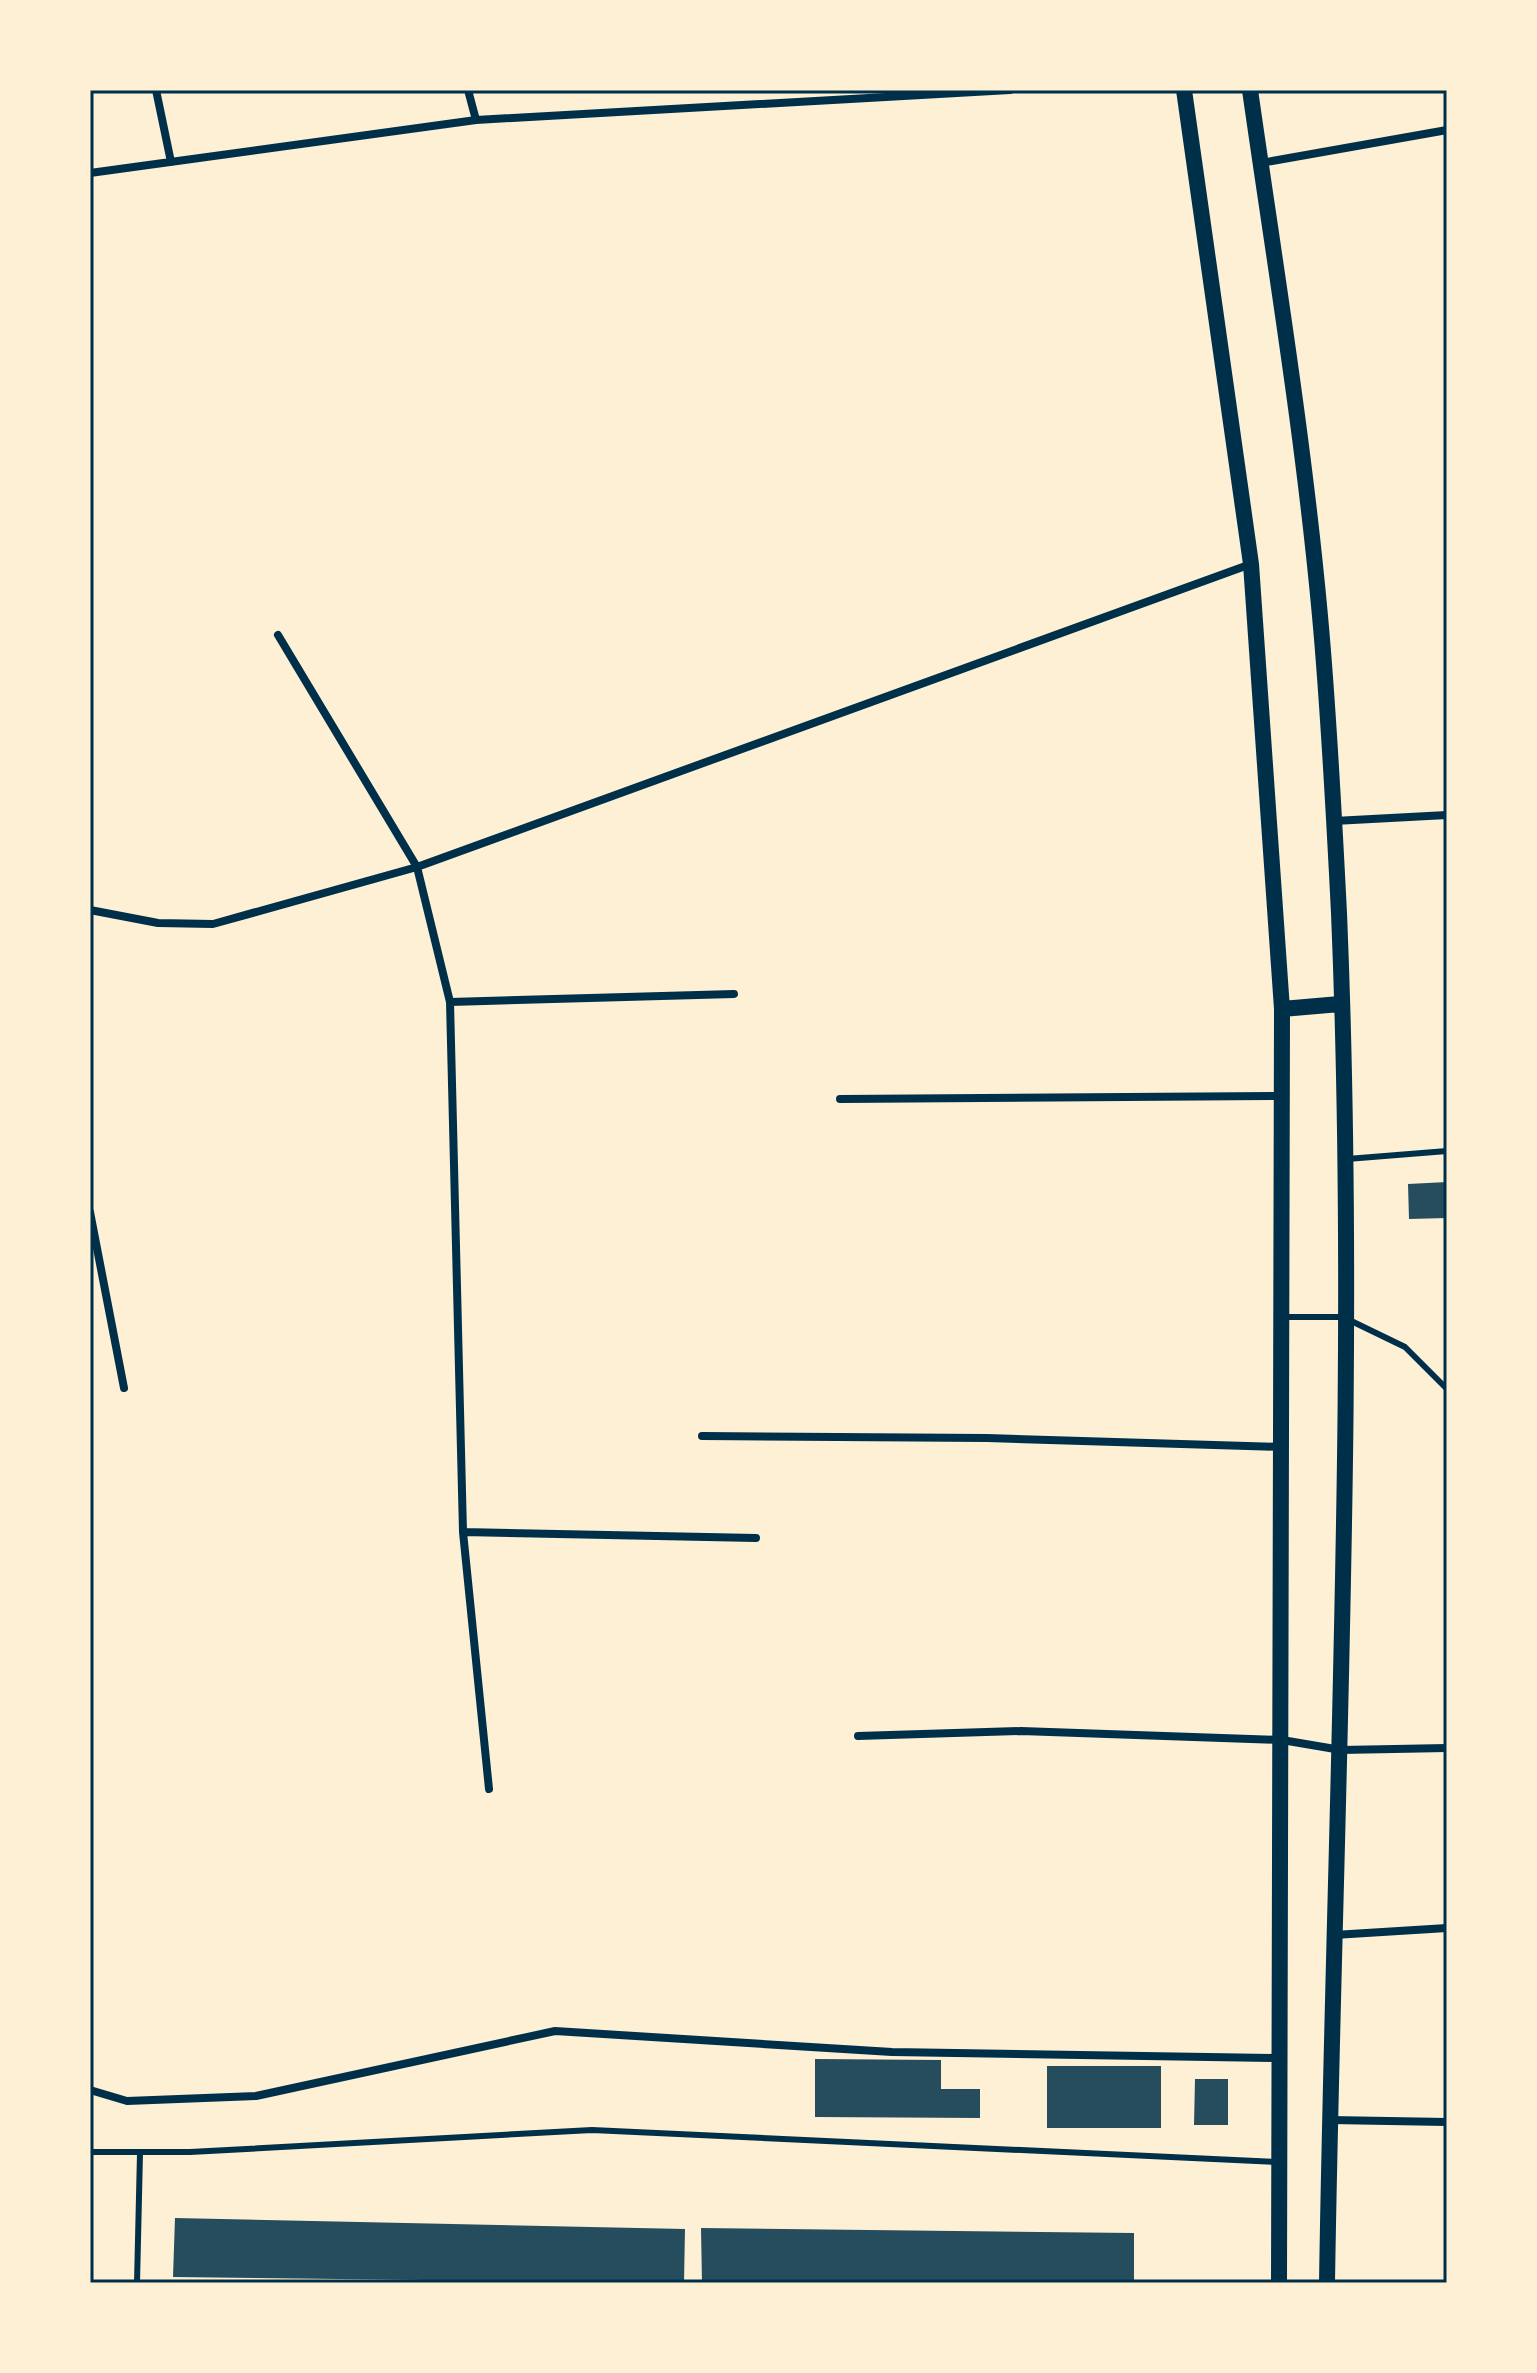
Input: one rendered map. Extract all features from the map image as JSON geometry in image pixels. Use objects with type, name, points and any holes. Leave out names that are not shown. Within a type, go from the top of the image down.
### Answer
[{"type":"main road","points":[[1184,90],[1251,564],[1269,782],[1282,1009],[1284,1317],[1279,2283]]},
{"type":"main road","points":[[1250,90],[1320,615],[1340,1004],[1343,1159],[1341,1750],[1333,1935],[1327,2283]]},
{"type":"main road","points":[[1282,1009],[1340,1004]]},
{"type":"street","points":[[156,90],[171,162]]},
{"type":"street","points":[[468,90],[476,120]]},
{"type":"street","points":[[90,173],[476,120],[1010,90]]},
{"type":"street","points":[[1261,163],[1447,130]]},
{"type":"street","points":[[90,910],[158,923],[213,924],[417,867],[1251,564]]},
{"type":"street","points":[[278,635],[417,867],[450,1002],[463,1532],[489,1789]]},
{"type":"street","points":[[1333,822],[1447,815]]},
{"type":"street","points":[[450,1002],[734,994]]},
{"type":"street","points":[[840,1099],[1284,1096]]},
{"type":"street","points":[[90,1212],[124,1388]]},
{"type":"street","points":[[702,1436],[987,1438],[1283,1447]]},
{"type":"street","points":[[463,1532],[756,1538]]},
{"type":"street","points":[[858,1736],[1021,1731],[1282,1740],[1341,1750],[1447,1748]]},
{"type":"street","points":[[1333,1935],[1447,1928]]},
{"type":"street","points":[[90,2090],[127,2101],[256,2096],[555,2031],[892,2052],[1279,2058]]},
{"type":"street","points":[[1330,2120],[1447,2122]]},
{"type":"lane","points":[[1343,1159],[1447,1151]]},
{"type":"lane","points":[[1284,1317],[1343,1317],[1405,1347],[1447,1389]]},
{"type":"lane","points":[[90,2152],[140,2153],[592,2130],[1280,2162]]},
{"type":"lane","points":[[137,2283],[140,2153]]},
{"type":"building","points":[[1447,1182],[1447,1218],[1409,1219],[1408,1184]]},
{"type":"building","points":[[815,2059],[941,2060],[941,2089],[980,2089],[980,2118],[815,2117]]},
{"type":"building","points":[[1047,2066],[1161,2066],[1161,2128],[1047,2128]]},
{"type":"building","points":[[1195,2079],[1228,2079],[1228,2125],[1194,2125]]},
{"type":"building","points":[[175,2218],[685,2229],[684,2283],[173,2277]]},
{"type":"building","points":[[701,2228],[1134,2233],[1134,2283],[702,2283]]}]
